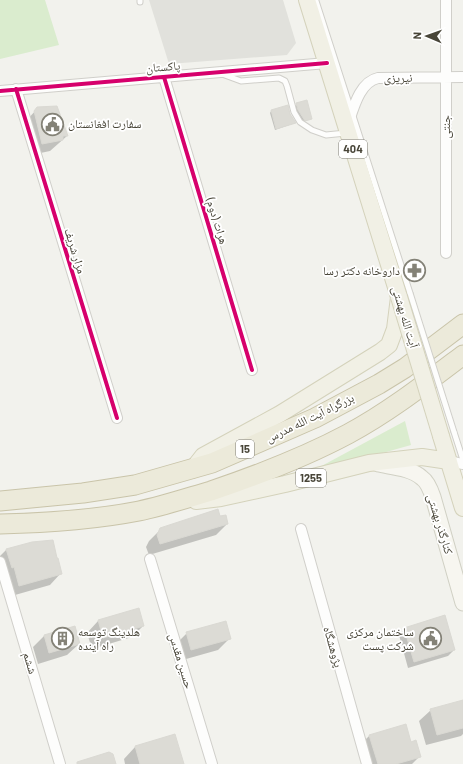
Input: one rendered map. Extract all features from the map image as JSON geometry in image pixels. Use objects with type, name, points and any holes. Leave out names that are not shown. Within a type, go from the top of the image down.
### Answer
[{"type":"highway","name":"بزرگراه آیت الله مدرس","points":[[0,501],[83,493],[135,485],[212,464],[315,418],[379,384],[405,368],[463,324]]},
{"type":"highway","name":"15","points":[[0,524],[78,520],[140,511],[173,503],[239,482],[282,465],[348,434],[387,411],[463,356]]},
{"type":"main road","name":"آیت الله بهشتی","points":[[307,0],[405,295],[458,462],[463,508]]},
{"type":"main road","points":[[192,470],[203,456],[280,414],[389,345],[405,295]]},
{"type":"main road","name":"1255","points":[[173,503],[221,498],[369,463],[422,457],[458,462]]},
{"type":"main road","name":"کنارگذر بهشتی","points":[[369,463],[400,468],[419,476],[425,481],[433,497],[460,578],[463,603]]},
{"type":"main road","points":[[0,528],[23,523]]},
{"type":"street","name":"جنتی","points":[[446,0],[446,253]]},
{"type":"street","name":"پاکستان","points":[[0,91],[327,63]]},
{"type":"street","name":"هرات (دوم)","points":[[164,77],[252,370]]},
{"type":"street","name":"نیریزی","points":[[349,124],[362,90],[366,84],[374,79],[463,77]]},
{"type":"street","name":"مزار شریف","points":[[16,89],[117,418]]},
{"type":"street","name":"پژوهشگاه","points":[[301,529],[367,764]]},
{"type":"street","name":"حسین مقدس","points":[[150,559],[212,764]]},
{"type":"street","name":"ششم","points":[[0,562],[60,764]]},
{"type":"lane","points":[[217,72],[241,81],[279,78],[285,82],[287,86],[294,112],[300,122],[312,130],[326,135],[349,124],[315,0]]},
{"type":"green space","points":[[0,0],[45,0],[59,45],[0,59]]},
{"type":"green space","points":[[405,421],[411,445],[315,472],[316,469]]},
{"type":"shaded area","points":[[149,0],[283,0],[296,43],[287,55],[169,64]]},
{"type":"building","points":[[307,100],[312,119],[305,121],[298,110],[296,103]]},
{"type":"building","points":[[288,105],[290,114],[296,123],[276,129],[271,110]]},
{"type":"building","points":[[57,106],[68,136],[63,136],[63,140],[42,144],[34,111],[37,107]]},
{"type":"building","points":[[218,509],[220,516],[226,515],[228,524],[160,544],[157,535],[160,528]]},
{"type":"building","points":[[53,540],[62,574],[19,586],[14,567],[12,568],[6,549],[32,542]]},
{"type":"building","points":[[139,608],[144,626],[103,638],[98,620]]},
{"type":"building","name":"ساختمان مرکزی شرکت پست","points":[[445,615],[455,650],[414,662],[404,628]]},
{"type":"building","points":[[226,621],[231,639],[191,650],[186,632]]},
{"type":"building","name":"هلدینگ توسعه راه آینده","points":[[75,626],[80,644],[49,653],[44,635]]},
{"type":"building","points":[[463,700],[463,728],[437,735],[430,709]]},
{"type":"building","points":[[406,724],[411,742],[416,740],[421,757],[396,764],[378,764],[369,735]]},
{"type":"building","points":[[175,734],[184,764],[140,764],[135,746]]},
{"type":"building","points":[[109,752],[113,754],[116,764],[77,764],[77,762]]},
{"type":"cycle path","points":[[0,91],[327,63]]},
{"type":"cycle path","points":[[164,77],[252,370]]},
{"type":"cycle path","points":[[16,89],[117,418]]},
{"type":"place","name":"سفارت افغانستان","points":[[52,124]]},
{"type":"place","name":"داروخانه دکتر رسا","points":[[415,271]]},
{"type":"place","name":"هلدینگ توسعه راه آینده","points":[[62,639]]},
{"type":"place","name":"ساختمان مرکزی شرکت پست","points":[[430,639]]}]
